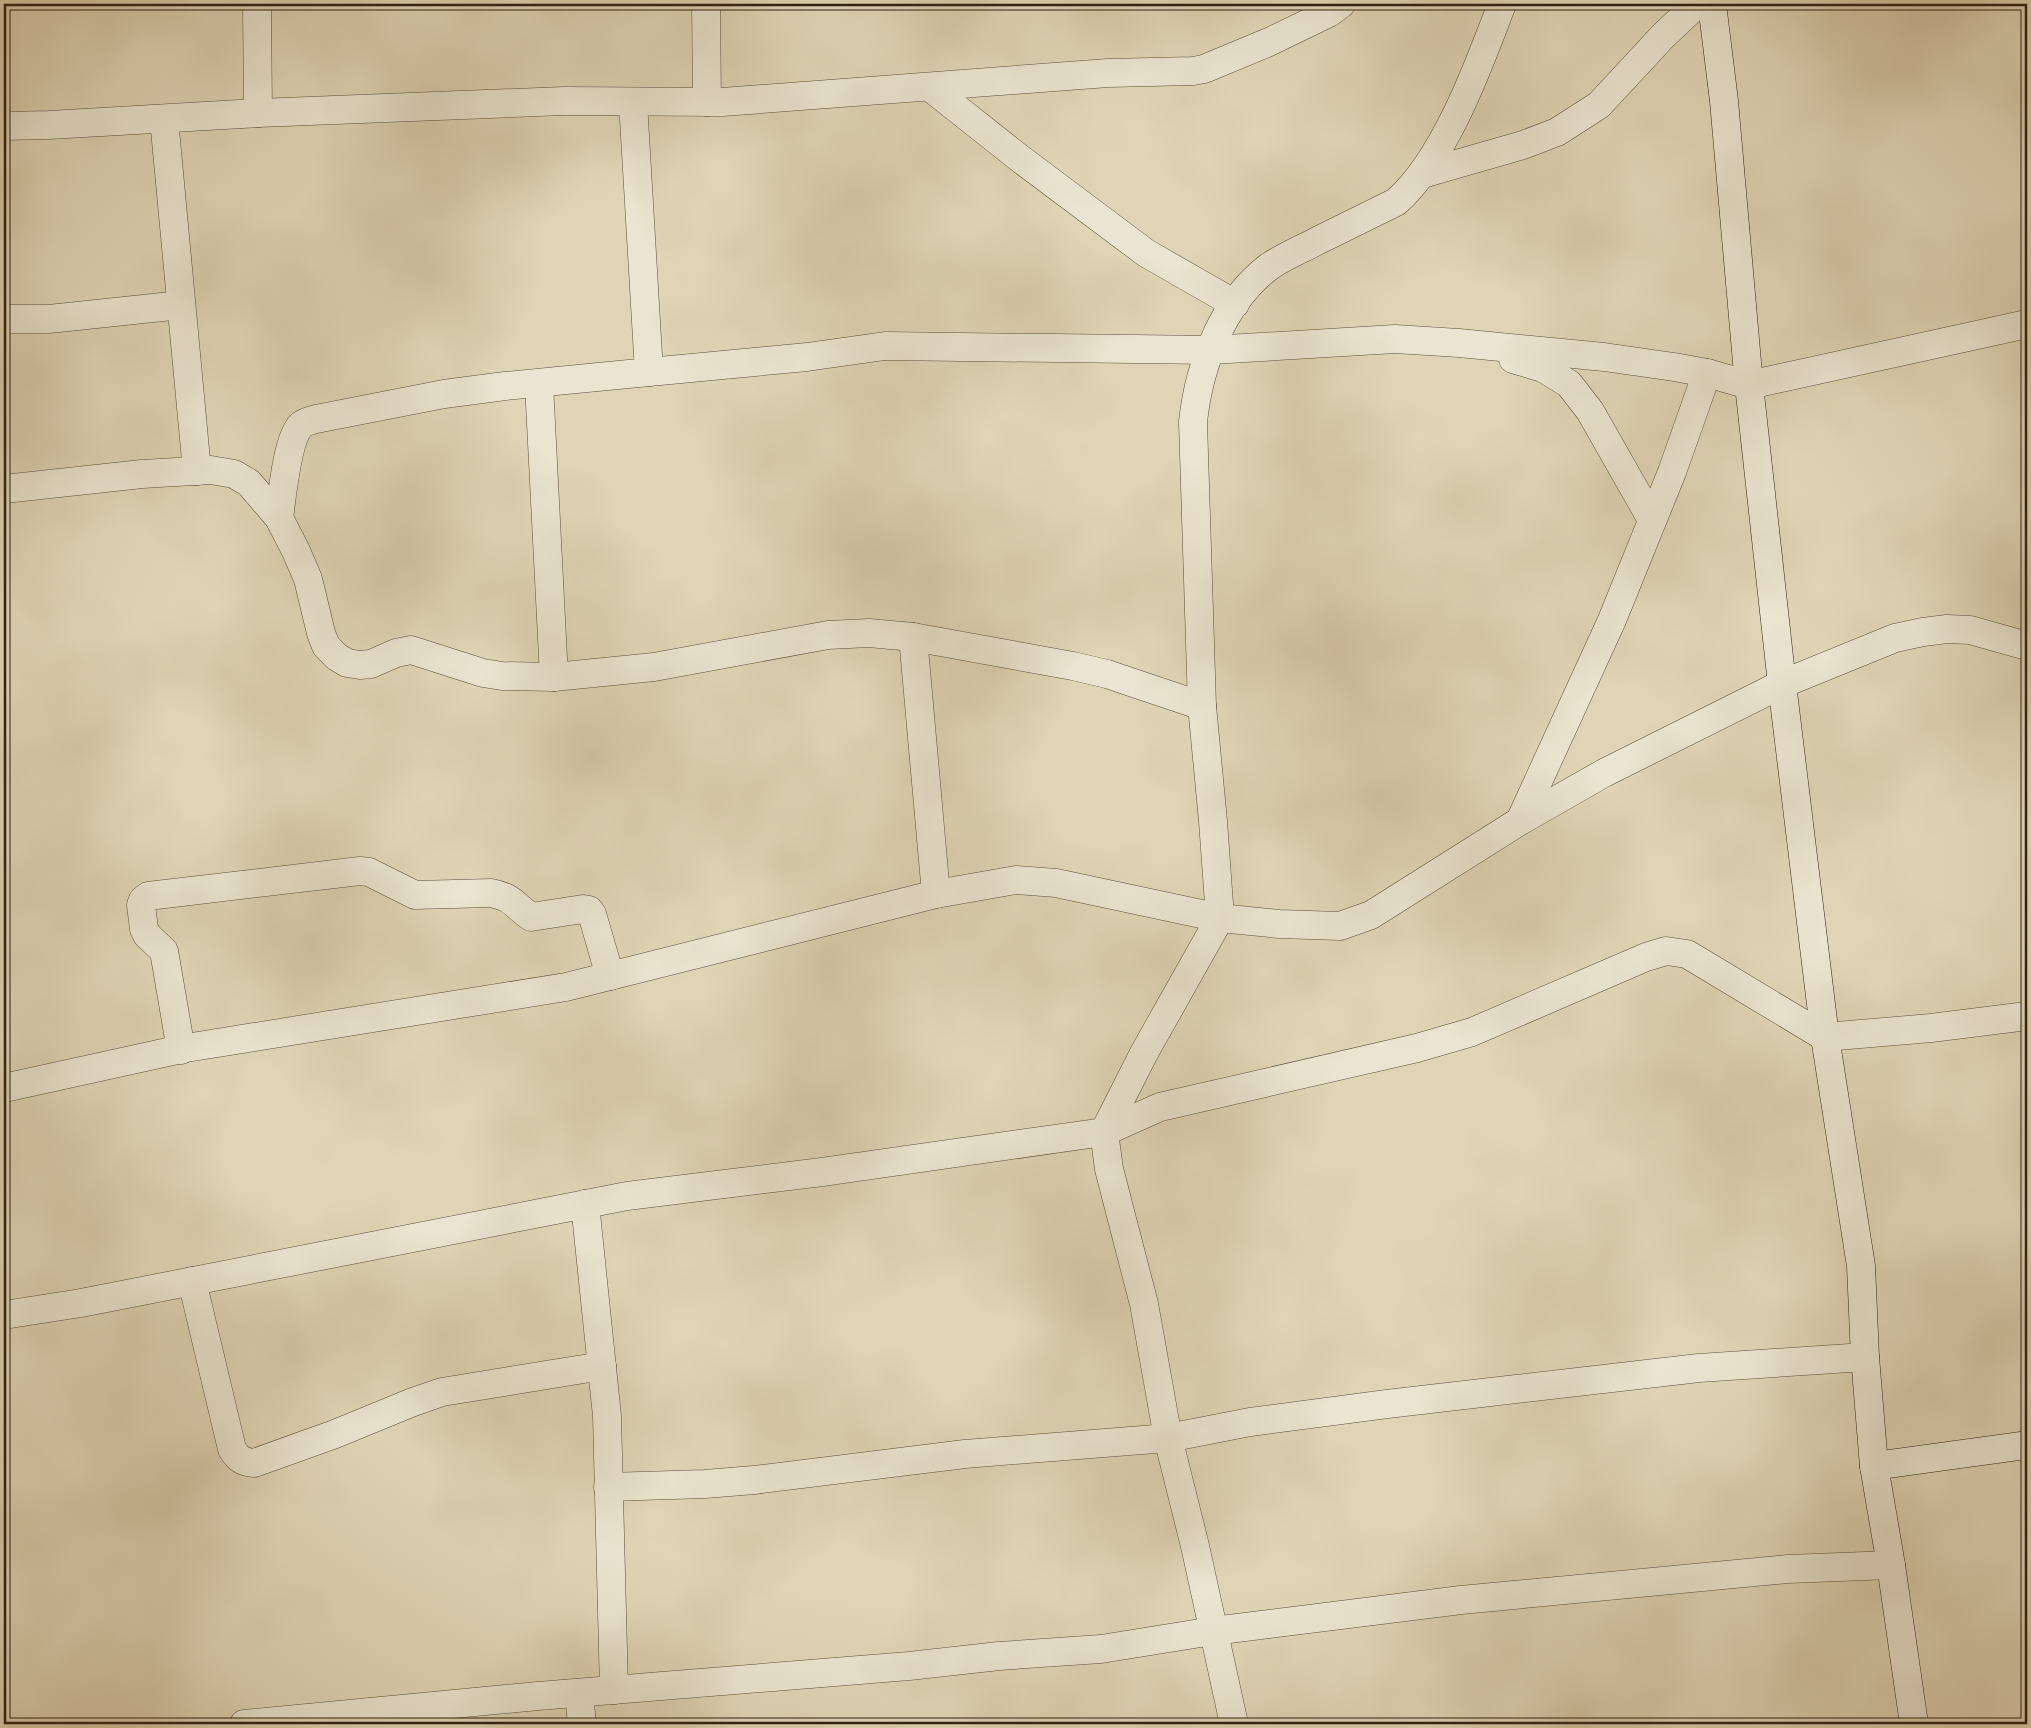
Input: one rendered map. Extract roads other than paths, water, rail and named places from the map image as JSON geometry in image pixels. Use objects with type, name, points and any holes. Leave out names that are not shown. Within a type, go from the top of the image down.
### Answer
[{"type":"street","points":[[257,4],[258,113]]},
{"type":"street","points":[[706,4],[707,102]]},
{"type":"street","points":[[4,126],[564,100],[707,102],[931,88],[1108,74],[1193,71],[1204,69],[1269,42],[1329,13],[1341,4]]},
{"type":"street","points":[[1234,1724],[1191,1529],[1168,1438],[1144,1304],[1109,1170],[1104,1132],[1144,1053],[1220,918],[1202,706],[1193,422],[1196,399],[1218,331],[1235,304],[1255,279],[1270,266],[1286,256],[1396,202],[1422,174],[1449,128],[1483,55],[1502,4]]},
{"type":"street","points":[[1422,174],[1557,132],[1599,105],[1663,36],[1697,4]]},
{"type":"street","points":[[1712,4],[1724,101],[1749,385],[1782,684],[1826,1037],[1861,1266],[1864,1357],[1874,1466],[1891,1565],[1914,1724]]},
{"type":"street","points":[[931,88],[1018,157],[1146,253],[1235,304]]},
{"type":"street","points":[[633,102],[649,372]]},
{"type":"street","points":[[164,119],[198,471]]},
{"type":"street","points":[[4,319],[49,319],[181,305]]},
{"type":"street","points":[[278,518],[291,447],[295,435],[302,424],[316,418],[444,394],[807,357],[885,346],[1211,350],[1394,339],[1459,343],[1604,357],[1706,373],[1749,385],[2027,324]]},
{"type":"street","points":[[1459,343],[1543,368],[1570,384],[1590,411],[1652,520]]},
{"type":"street","points":[[1520,821],[1612,620],[1672,472],[1706,373]]},
{"type":"street","points":[[539,384],[554,677]]},
{"type":"street","points":[[4,489],[142,474],[212,470],[234,474],[249,483],[278,518],[296,551],[308,579],[320,634],[326,646],[337,657],[347,663],[371,664],[396,653],[411,650],[483,673],[554,677],[654,667],[828,635],[869,633],[913,637],[1073,666],[1106,674],[1202,706]]},
{"type":"street","points":[[4,1088],[181,1050],[566,987],[936,894],[1016,880],[1056,883],[1220,918],[1278,924],[1340,926],[1371,915],[1520,821],[1604,773],[1782,684],[1895,638],[1923,632],[1947,629],[1970,630],[2027,646]]},
{"type":"street","points":[[913,637],[936,894]]},
{"type":"street","points":[[181,1050],[164,951],[147,935],[144,929],[141,905],[148,896],[350,872],[370,872],[415,896],[491,893],[502,896],[512,900],[531,917],[583,909],[589,910],[592,914],[610,976]]},
{"type":"street","points":[[4,1315],[192,1281],[627,1196],[822,1172],[1104,1132],[1160,1107],[1229,1093],[1417,1048],[1472,1032],[1646,958],[1666,952],[1687,954],[1826,1037],[1931,1028],[2027,1016]]},
{"type":"street","points":[[585,1204],[607,1416],[614,1690]]},
{"type":"street","points":[[192,1281],[232,1449],[236,1457],[245,1462],[254,1463],[326,1438],[442,1392],[602,1366]]},
{"type":"street","points":[[608,1487],[705,1484],[754,1480],[965,1454],[1168,1438],[1250,1422],[1465,1395],[1699,1368],[1864,1357]]},
{"type":"street","points":[[1874,1466],[2027,1445]]},
{"type":"street","points":[[244,1724],[999,1656],[1101,1649],[1213,1631],[1461,1600],[1788,1569],[1891,1565]]},
{"type":"street","points":[[579,1693],[582,1724]]}]
